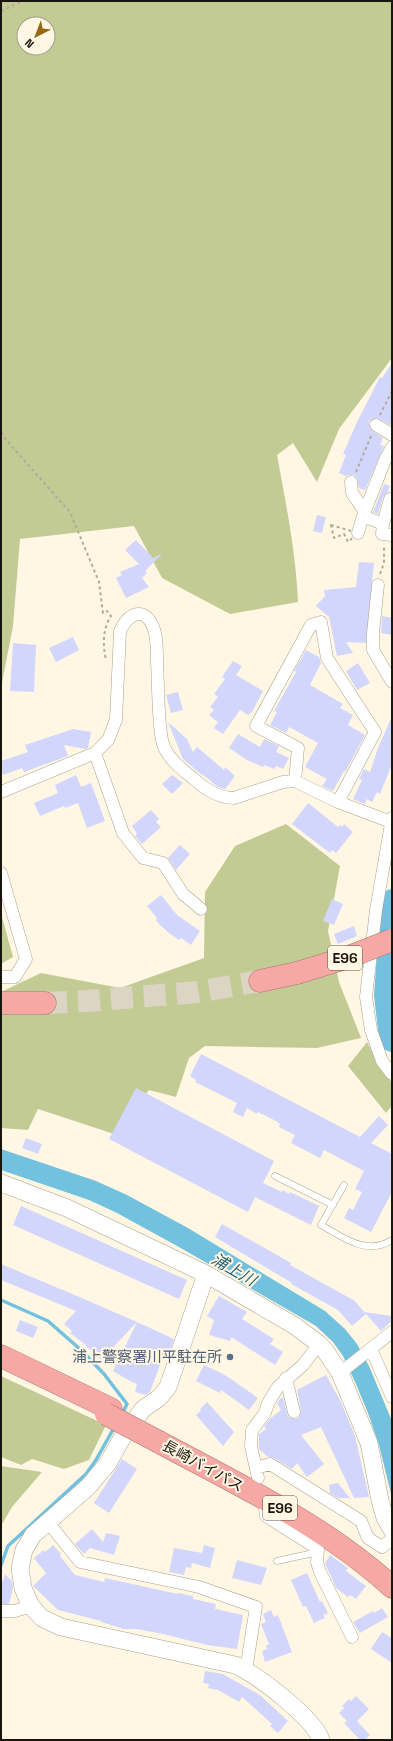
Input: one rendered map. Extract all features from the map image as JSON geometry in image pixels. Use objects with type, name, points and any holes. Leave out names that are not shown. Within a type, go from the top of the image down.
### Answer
[{"type":"highway","name":"E96","points":[[260,981],[297,973],[346,958],[392,940]]},
{"type":"highway","points":[[1,1003],[45,1003]]},
{"type":"highway","name":"長崎バイパス","points":[[1,1356],[287,1504],[359,1550],[392,1577]]},
{"type":"highway","name":"長崎バイパス","points":[[1,1365],[108,1411]]},
{"type":"highway","name":"長崎バイパス","points":[[162,1438],[323,1533],[356,1557],[392,1587]]},
{"type":"street","points":[[376,425],[392,435]]},
{"type":"street","points":[[358,532],[385,460],[392,447]]},
{"type":"street","points":[[351,482],[352,493],[364,514],[386,531]]},
{"type":"street","points":[[386,531],[390,499]]},
{"type":"street","points":[[378,585],[373,633],[373,650],[392,682]]},
{"type":"street","points":[[1,792],[95,753],[108,740],[116,720],[120,631],[125,621],[131,616],[145,615],[151,620],[156,634],[162,739],[165,750],[173,760],[201,785],[227,798],[244,796],[282,782],[295,781],[338,802],[391,820],[376,910],[366,997],[371,1030],[382,1061],[392,1074]]},
{"type":"street","points":[[295,781],[298,748],[256,726],[311,625],[321,622],[327,658],[375,732],[338,802]]},
{"type":"street","points":[[95,753],[123,833],[143,858],[163,863],[183,894],[201,909]]},
{"type":"street","points":[[1,873],[26,960],[15,977],[1,977]]},
{"type":"street","points":[[1,1183],[60,1205],[111,1227],[206,1274],[295,1326],[319,1344],[340,1373],[369,1443],[380,1500],[385,1518],[392,1530]]},
{"type":"street","points":[[206,1274],[174,1373],[168,1387],[159,1398],[143,1409],[122,1438],[108,1464],[88,1488],[33,1535],[24,1550],[20,1568],[23,1588],[31,1606],[42,1618],[61,1627],[234,1665],[246,1670],[265,1682],[307,1720],[321,1740]]},
{"type":"street","points":[[340,1373],[392,1332]]},
{"type":"street","points":[[319,1344],[304,1365],[286,1378],[273,1395],[265,1413],[252,1430],[250,1446],[257,1473],[270,1464],[362,1520],[368,1538],[382,1547],[392,1539]]},
{"type":"street","points":[[370,1349],[391,1391]]},
{"type":"street","points":[[286,1378],[294,1412]]},
{"type":"street","points":[[265,1508],[266,1516],[318,1549],[317,1562],[320,1572],[352,1637]]},
{"type":"street","points":[[47,1522],[80,1562],[199,1587],[256,1607],[246,1670]]},
{"type":"street","points":[[1,1611],[15,1612],[31,1606]]},
{"type":"lane","points":[[275,1176],[333,1206]]},
{"type":"lane","points":[[344,1186],[321,1225],[355,1244],[370,1247],[386,1244],[392,1240]]},
{"type":"lane","points":[[277,1561],[318,1552]]},
{"type":"path","points":[[1,11],[23,1]]},
{"type":"path","points":[[1,432],[70,512],[99,582],[103,613]]},
{"type":"path","points":[[331,525],[358,532],[348,542],[344,534],[334,538],[331,525]]},
{"type":"path","points":[[378,585],[384,563],[384,541],[386,531]]},
{"type":"green space","points":[[1,1],[392,1],[392,358],[339,429],[317,482],[293,443],[277,455],[293,547],[298,602],[230,614],[162,578],[134,526],[20,539],[13,626],[1,688]]},
{"type":"green space","points":[[286,824],[340,866],[328,931],[339,982],[361,1038],[317,1048],[205,1046],[189,1058],[176,1097],[149,1090],[114,1134],[38,1109],[28,1130],[1,1128],[1,992],[41,973],[120,988],[204,958],[205,892],[235,846]]},
{"type":"green space","points":[[1,913],[13,957],[1,964]]},
{"type":"green space","points":[[367,1042],[380,1067],[392,1083],[392,1106],[386,1113],[348,1066]]},
{"type":"green space","points":[[1,1376],[106,1425],[89,1460],[64,1469],[32,1459],[21,1465],[1,1457]]},
{"type":"green space","points":[[1,1466],[42,1472],[12,1507],[1,1526]]},
{"type":"water","name":"浦上川","points":[[1,1149],[96,1181],[127,1195],[188,1228],[325,1311],[345,1329],[357,1344],[369,1366],[392,1421],[392,1498],[379,1445],[356,1384],[343,1356],[333,1342],[316,1326],[117,1213],[89,1200],[1,1170]]},
{"type":"building","points":[[392,363],[392,426],[377,418],[369,421],[370,429],[383,438],[380,445],[384,446],[365,490],[359,488],[357,478],[354,475],[346,476],[339,473],[346,455],[343,454],[357,422],[380,377],[382,378]]},
{"type":"building","points":[[384,484],[390,486],[388,492],[383,497],[378,514],[373,512]]},
{"type":"building","points":[[317,515],[326,517],[322,533],[313,531]]},
{"type":"building","points":[[136,540],[153,558],[161,555],[145,571],[147,573],[142,578],[149,587],[126,598],[116,578],[122,575],[120,572],[139,564],[125,550]]},
{"type":"building","points":[[359,562],[374,563],[366,643],[346,642],[353,653],[337,656],[329,617],[316,606],[325,596],[324,590],[356,587]]},
{"type":"building","points":[[382,616],[392,618],[392,635],[381,633]]},
{"type":"building","points":[[73,637],[79,650],[56,662],[49,648]]},
{"type":"building","points":[[13,643],[36,645],[34,692],[10,691]]},
{"type":"building","points":[[306,650],[319,657],[321,663],[310,685],[343,704],[340,708],[353,715],[348,725],[365,735],[333,791],[322,786],[327,779],[305,767],[318,743],[289,727],[286,733],[270,725],[277,712],[274,711],[296,672],[294,671]]},
{"type":"building","points":[[233,661],[242,666],[236,675],[263,691],[252,712],[248,715],[240,710],[223,734],[214,728],[218,722],[209,715],[214,710],[210,707],[218,697],[214,694],[225,679],[222,677]]},
{"type":"building","points":[[358,663],[370,683],[357,690],[346,671]]},
{"type":"building","points":[[178,692],[183,710],[171,713],[166,695]]},
{"type":"building","points":[[392,716],[392,764],[380,794],[377,792],[372,802],[367,799],[365,804],[353,799],[362,780],[359,779],[364,769],[370,772],[378,748]]},
{"type":"building","points":[[168,722],[187,739],[193,752],[197,747],[224,770],[225,767],[235,776],[225,789],[218,787],[183,759]]},
{"type":"building","points":[[73,729],[91,732],[88,748],[85,749],[64,745],[68,756],[24,772],[22,768],[3,775],[1,761],[28,752],[25,745]]},
{"type":"building","points":[[238,734],[260,747],[264,739],[279,746],[276,752],[289,758],[283,769],[276,766],[274,769],[264,765],[263,767],[247,760],[229,748]]},
{"type":"building","points":[[76,775],[81,787],[91,783],[105,821],[87,828],[78,803],[65,808],[64,806],[40,816],[34,803],[58,793],[55,785]]},
{"type":"building","points":[[172,775],[183,783],[172,794],[162,784]]},
{"type":"building","points":[[308,803],[338,827],[340,825],[342,827],[344,824],[353,832],[336,853],[332,850],[330,853],[292,824]]},
{"type":"building","points":[[151,810],[159,819],[156,822],[161,827],[142,844],[135,836],[137,834],[132,826]]},
{"type":"building","points":[[180,845],[190,854],[176,870],[168,858]]},
{"type":"building","points":[[161,895],[177,915],[200,931],[191,945],[181,938],[179,940],[169,933],[159,924],[156,920],[157,918],[147,906]]},
{"type":"building","points":[[332,899],[343,904],[334,925],[323,921]]},
{"type":"building","points":[[354,926],[357,936],[338,944],[334,934]]},
{"type":"building","points":[[201,1054],[360,1137],[379,1116],[388,1125],[371,1143],[392,1154],[392,1192],[371,1232],[344,1218],[349,1208],[353,1210],[362,1192],[355,1189],[364,1171],[324,1150],[320,1158],[291,1143],[295,1135],[279,1127],[280,1124],[276,1121],[258,1112],[257,1114],[247,1108],[243,1117],[233,1112],[237,1103],[195,1082],[196,1080],[190,1076]]},
{"type":"building","points":[[136,1088],[274,1161],[263,1183],[282,1192],[283,1190],[289,1194],[290,1192],[319,1206],[311,1225],[255,1197],[248,1212],[109,1139]]},
{"type":"building","points":[[26,1138],[42,1144],[38,1154],[22,1148]]},
{"type":"building","points":[[21,1206],[187,1280],[179,1299],[13,1225]]},
{"type":"building","points":[[222,1224],[291,1263],[290,1265],[355,1301],[364,1312],[392,1316],[392,1321],[381,1331],[366,1314],[352,1326],[338,1310],[291,1284],[292,1283],[215,1237]]},
{"type":"building","points":[[1,1264],[137,1322],[101,1360],[70,1333],[72,1331],[64,1324],[76,1311],[1,1280]]},
{"type":"building","points":[[219,1296],[247,1312],[242,1319],[274,1339],[270,1344],[283,1352],[275,1365],[231,1337],[230,1341],[209,1335],[214,1320],[207,1316]]},
{"type":"building","points":[[20,1320],[38,1327],[33,1338],[16,1331]]},
{"type":"building","points":[[137,1322],[174,1339],[169,1353],[165,1351],[150,1392],[145,1395],[135,1392],[137,1384],[113,1371]]},
{"type":"building","points":[[204,1365],[225,1375],[258,1398],[249,1410],[221,1390],[220,1393],[196,1381]]},
{"type":"building","points":[[326,1375],[340,1400],[355,1436],[369,1497],[354,1498],[321,1427],[301,1435],[324,1464],[307,1477],[297,1463],[292,1469],[274,1458],[268,1457],[259,1449],[259,1434],[266,1429],[264,1426],[270,1419],[281,1410],[277,1403],[280,1399],[283,1397],[288,1417],[296,1419],[299,1417],[301,1411],[297,1390]]},
{"type":"building","points":[[207,1402],[234,1432],[223,1446],[196,1415],[201,1411],[200,1409]]},
{"type":"building","points":[[122,1459],[137,1469],[109,1513],[94,1503]]},
{"type":"building","points":[[338,1483],[350,1498],[338,1498],[330,1493],[329,1485]]},
{"type":"building","points":[[92,1529],[103,1542],[106,1533],[120,1536],[114,1555],[90,1548],[84,1554],[75,1544]]},
{"type":"building","points":[[53,1545],[75,1575],[104,1582],[105,1578],[193,1596],[193,1599],[216,1604],[215,1609],[243,1615],[237,1649],[207,1645],[136,1629],[124,1629],[101,1621],[58,1610],[33,1586],[46,1573],[34,1558],[44,1550],[45,1552]]},
{"type":"building","points":[[204,1545],[215,1548],[210,1568],[192,1563],[191,1568],[186,1567],[184,1575],[169,1572],[174,1548],[202,1553]]},
{"type":"building","points":[[330,1555],[348,1568],[346,1571],[366,1586],[356,1599],[350,1595],[348,1597],[336,1588],[325,1563]]},
{"type":"building","points":[[237,1560],[267,1568],[261,1585],[232,1578]]},
{"type":"building","points":[[307,1573],[320,1602],[322,1601],[328,1613],[323,1615],[325,1618],[314,1623],[306,1606],[303,1607],[291,1580]]},
{"type":"building","points":[[5,1574],[12,1581],[13,1588],[9,1604],[1,1604],[1,1587]]},
{"type":"building","points":[[382,1608],[388,1617],[360,1633],[353,1622],[373,1611],[374,1613]]},
{"type":"building","points":[[271,1610],[274,1617],[278,1615],[292,1652],[265,1662],[262,1651],[267,1649],[266,1646],[269,1644],[261,1624],[266,1622],[263,1614]]},
{"type":"building","points":[[382,1632],[392,1638],[392,1663],[371,1649]]},
{"type":"building","points":[[205,1671],[223,1674],[260,1695],[288,1721],[278,1733],[270,1726],[272,1724],[242,1697],[239,1702],[218,1690],[208,1688],[209,1684],[203,1683]]},
{"type":"building","points":[[356,1696],[369,1709],[357,1721],[370,1735],[365,1740],[360,1740],[344,1723],[347,1721],[339,1713],[344,1708],[342,1706],[349,1699],[351,1701]]},
{"type":"waterway","points":[[392,900],[385,995],[390,1038],[392,1041]]},
{"type":"waterway","points":[[1,1300],[48,1321],[81,1350],[104,1374],[127,1404],[122,1414]]},
{"type":"waterway","points":[[1,1565],[8,1546],[86,1474],[96,1460],[115,1426]]},
{"type":"tunnel","points":[[45,1003],[197,992],[260,981]]},
{"type":"place","name":"浦上警察署川平駐在所","points":[[230,1357]]}]
